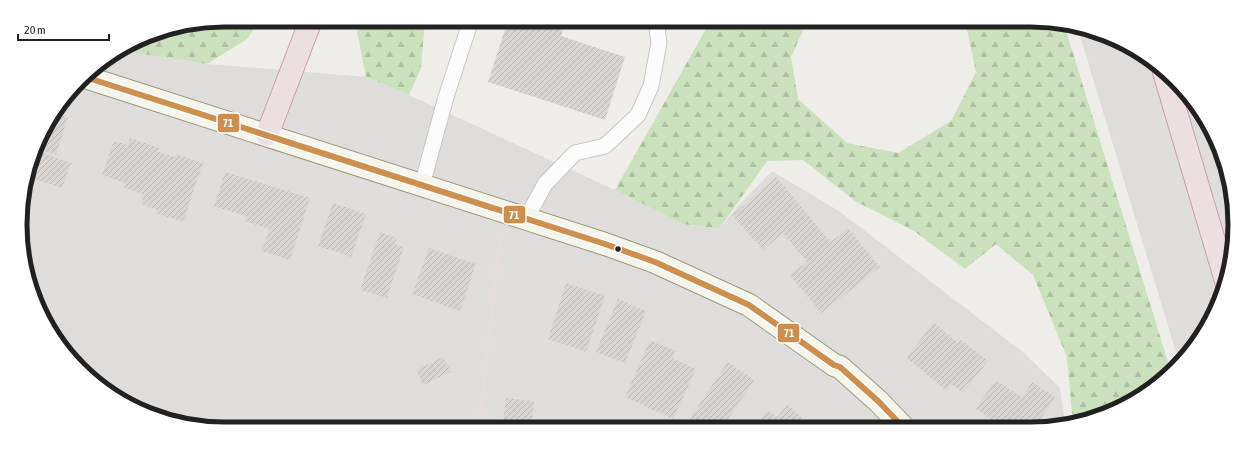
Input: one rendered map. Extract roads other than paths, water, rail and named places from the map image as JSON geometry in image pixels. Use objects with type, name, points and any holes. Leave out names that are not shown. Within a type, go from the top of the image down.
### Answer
[{"type":"highway","points":[[267,135],[308,27]]},
{"type":"highway","points":[[1167,82],[1223,269]]},
{"type":"main road","points":[[91,79],[605,244],[655,262],[749,305],[834,365],[840,367],[878,401],[898,422]]},
{"type":"lane","points":[[422,185],[446,97],[469,27]]},
{"type":"lane","points":[[526,219],[545,184],[575,153],[605,146],[638,115],[650,86],[659,43],[657,27]]}]
